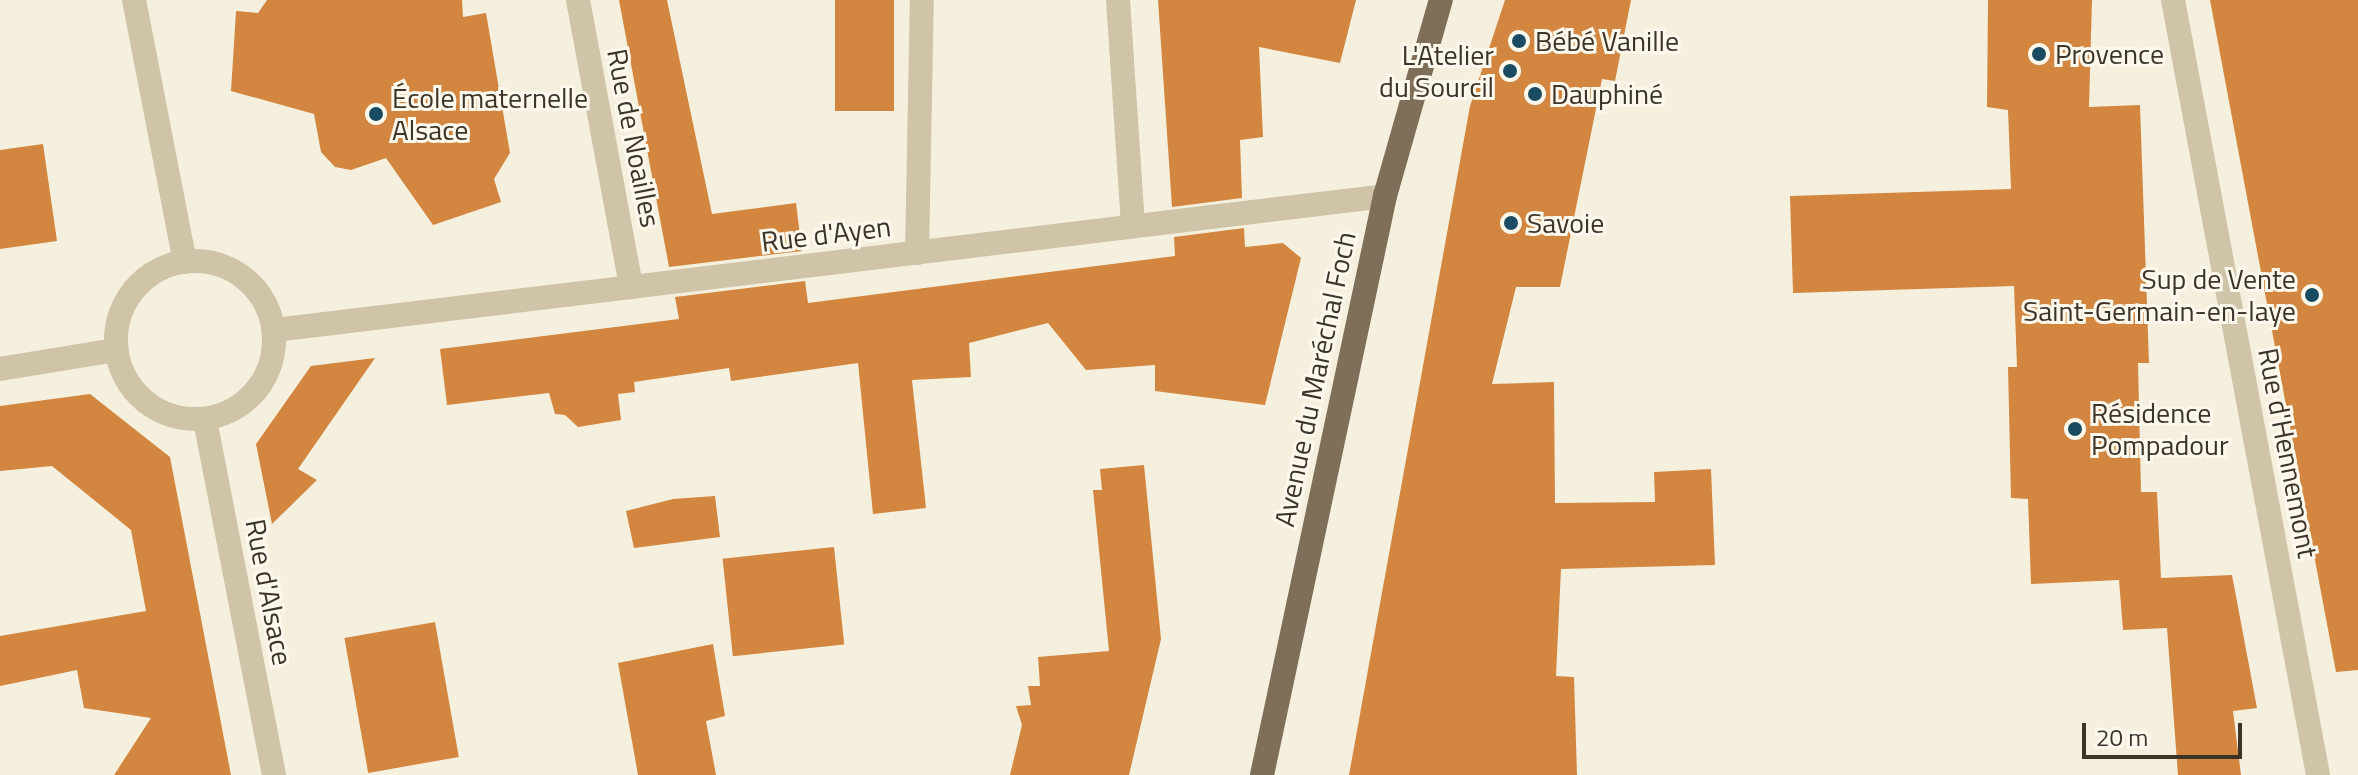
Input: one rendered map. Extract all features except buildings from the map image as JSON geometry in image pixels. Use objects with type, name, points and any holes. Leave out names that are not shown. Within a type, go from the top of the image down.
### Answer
[{"type":"main road","name":"Avenue du Maréchal Foch","points":[[1262,775],[1385,196],[1441,0]]},
{"type":"street","points":[[134,0],[185,262]]},
{"type":"street","name":"Rue de Noailles","points":[[578,0],[631,287]]},
{"type":"street","points":[[917,253],[922,0]]},
{"type":"street","points":[[1118,0],[1133,226]]},
{"type":"street","name":"Rue d'Hennemont","points":[[2173,0],[2318,775]]},
{"type":"street","name":"Rue d'Ayen","points":[[275,330],[1385,196]]},
{"type":"street","points":[[185,262],[234,271],[254,286],[275,330],[265,379],[250,398],[230,413],[205,420],[157,410],[138,395],[116,350],[117,326],[141,282],[185,262]]},
{"type":"street","points":[[0,369],[116,350]]},
{"type":"street","name":"Rue d'Alsace","points":[[205,420],[274,775]]},
{"type":"place","name":"Bébé Vanille","points":[[1519,41]]},
{"type":"place","name":"Provence","points":[[2039,54]]},
{"type":"place","name":"L'Atelier du Sourcil","points":[[1510,71]]},
{"type":"place","name":"Dauphiné","points":[[1535,94]]},
{"type":"place","name":"École maternelle Alsace","points":[[376,114]]},
{"type":"place","name":"Savoie","points":[[1511,223]]},
{"type":"place","name":"Sup de Vente Saint-Germain-en-laye","points":[[2312,295]]},
{"type":"place","name":"Résidence Pompadour","points":[[2075,429]]}]
